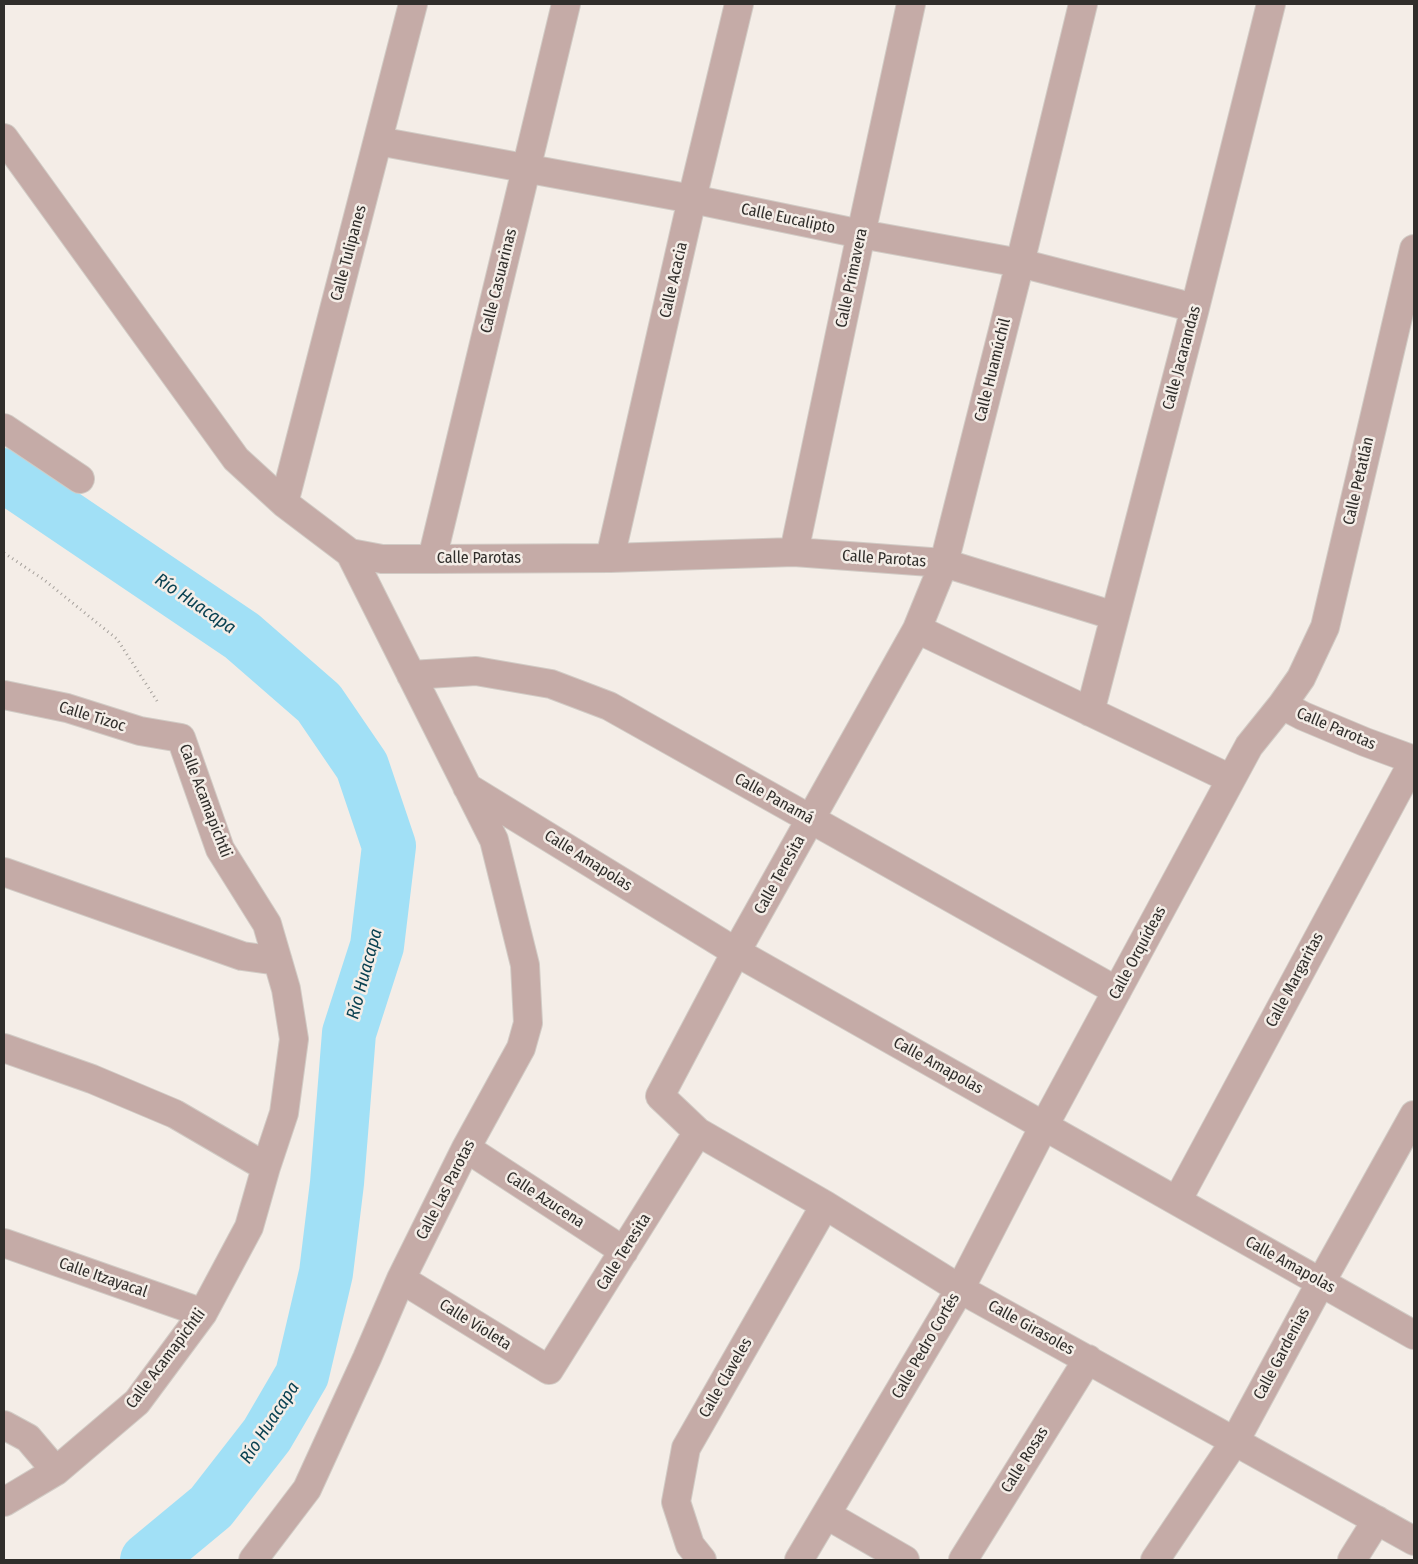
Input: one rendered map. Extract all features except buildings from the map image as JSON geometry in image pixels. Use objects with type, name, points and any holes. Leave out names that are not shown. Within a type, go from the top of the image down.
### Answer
[{"type":"street","name":"Calle Tulipanes","points":[[284,503],[414,4]]},
{"type":"street","name":"Calle Casuarinas","points":[[432,559],[566,4]]},
{"type":"street","name":"Calle Acacia","points":[[610,558],[692,199],[739,4]]},
{"type":"street","name":"Calle Primavera","points":[[794,552],[911,4]]},
{"type":"street","name":"Calle Huamúchil","points":[[944,563],[1083,4]]},
{"type":"street","name":"Calle Jacarandas","points":[[1090,712],[1195,308],[1271,4]]},
{"type":"street","points":[[4,138],[236,459],[284,503],[350,553]]},
{"type":"street","name":"Calle Eucalipto","points":[[378,141],[692,199],[861,234],[1020,263],[1195,308]]},
{"type":"street","name":"Calle Petatlán","points":[[1282,705],[1301,678],[1325,627],[1414,248]]},
{"type":"street","points":[[4,428],[80,479]]},
{"type":"street","name":"Calle Parotas","points":[[350,553],[382,559],[432,559],[610,558],[794,552],[944,563],[917,629]]},
{"type":"street","name":"Calle Las Parotas","points":[[253,1560],[307,1489],[367,1358],[400,1279],[466,1148],[521,1048],[528,1023],[525,965],[494,840],[350,553]]},
{"type":"street","points":[[944,563],[1115,616]]},
{"type":"street","points":[[917,629],[1231,779]]},
{"type":"street","name":"Calle Teresita","points":[[660,1096],[736,952],[917,629]]},
{"type":"street","name":"Calle Panamá","points":[[411,675],[476,671],[551,684],[609,706],[1117,991]]},
{"type":"street","name":"Calle Tizoc","points":[[4,695],[67,708],[140,731],[181,738]]},
{"type":"street","name":"Calle Parotas","points":[[1231,779],[1249,746],[1282,705],[1365,742],[1414,760]]},
{"type":"street","name":"Calle Acamapichtli","points":[[4,1502],[56,1470],[137,1402],[203,1312],[249,1227],[284,1112],[294,1039],[286,990],[267,924],[220,849],[181,738]]},
{"type":"street","name":"Calle Margaritas","points":[[1177,1201],[1414,760]]},
{"type":"street","name":"Calle Orquídeas","points":[[1044,1126],[1231,779]]},
{"type":"street","name":"Calle Amapolas","points":[[467,786],[736,952],[1414,1335]]},
{"type":"street","points":[[4,872],[242,956],[278,962]]},
{"type":"street","points":[[4,1048],[92,1079],[175,1114],[266,1168]]},
{"type":"street","name":"Calle Girasoles","points":[[660,1096],[698,1132],[825,1205],[960,1288],[1414,1540]]},
{"type":"street","name":"Calle Gardenias","points":[[1155,1560],[1235,1441],[1414,1115]]},
{"type":"street","name":"Calle Pedro Cortés","points":[[799,1560],[960,1288],[1044,1126]]},
{"type":"street","name":"Calle Teresita","points":[[549,1370],[698,1132]]},
{"type":"street","name":"Calle Azucena","points":[[466,1148],[624,1251]]},
{"type":"street","name":"Calle Claveles","points":[[702,1560],[690,1545],[676,1502],[686,1448],[825,1205]]},
{"type":"street","name":"Calle Itzayacal","points":[[4,1244],[203,1312]]},
{"type":"street","name":"Calle Violeta","points":[[400,1279],[549,1370]]},
{"type":"street","name":"Calle Rosas","points":[[963,1560],[1088,1359]]},
{"type":"street","points":[[4,1425],[28,1438],[56,1470]]},
{"type":"street","points":[[827,1515],[905,1560]]},
{"type":"street","points":[[1352,1560],[1377,1520]]},
{"type":"path","name":"Calle Acamapichtli","points":[[4,553],[43,579],[118,638],[181,738]]},
{"type":"waterway","name":"Río Huacapa","points":[[4,475],[242,636],[319,703],[362,766],[389,846],[377,946],[349,1033],[337,1183],[326,1273],[302,1375],[267,1435],[211,1507],[147,1560]]}]
